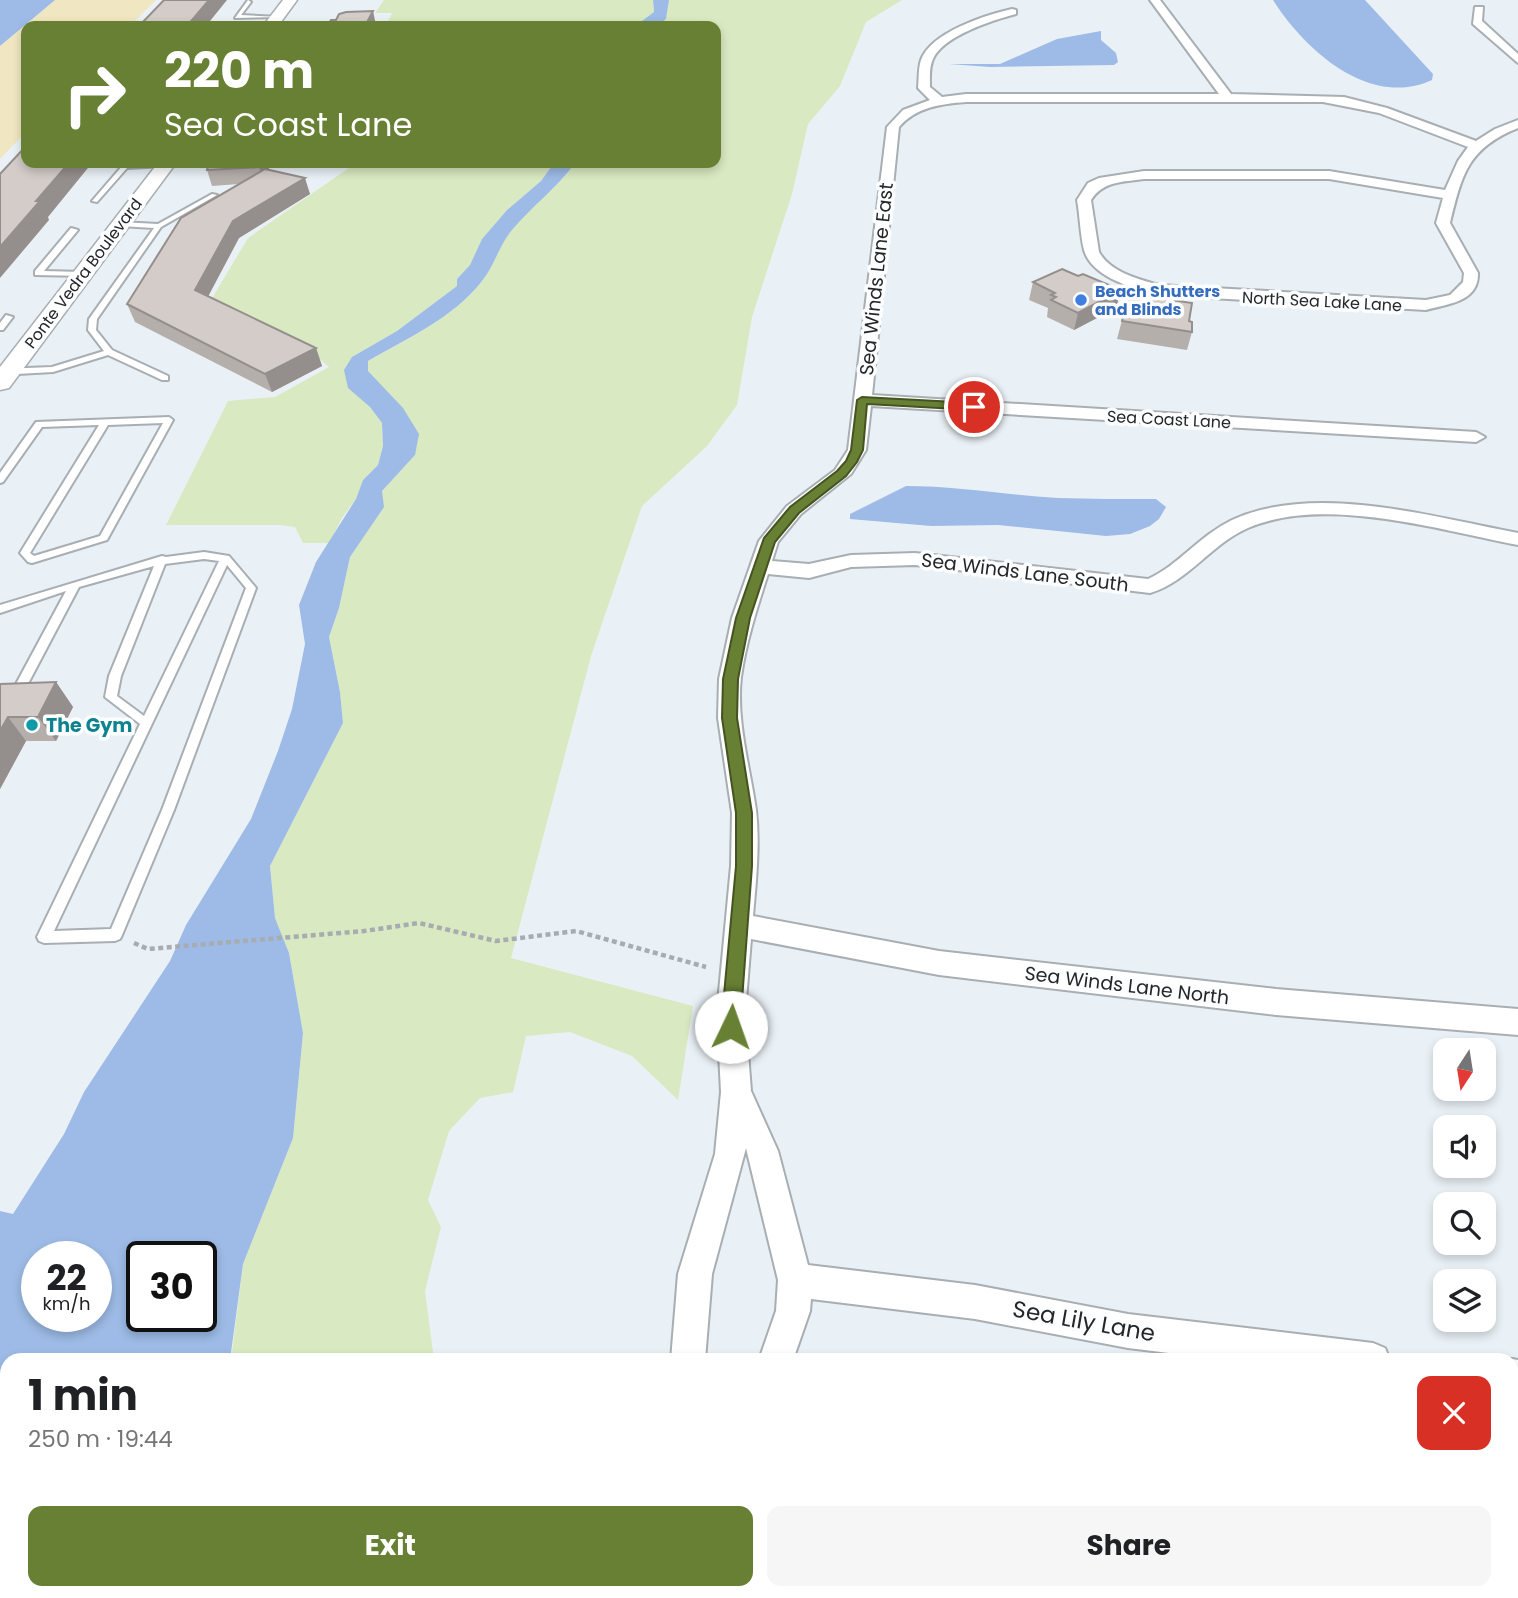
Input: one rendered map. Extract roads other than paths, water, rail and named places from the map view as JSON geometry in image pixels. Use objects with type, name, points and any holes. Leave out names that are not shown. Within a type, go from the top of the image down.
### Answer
[{"type":"street","points":[[274,21],[290,0]]},
{"type":"street","points":[[1155,0],[1228,98]]},
{"type":"street","points":[[1479,9],[1477,22],[1518,60]]},
{"type":"street","points":[[939,101],[924,88],[929,54],[941,43],[968,28],[990,17],[1012,12]]},
{"type":"street","name":"Sea Winds Lane East","points":[[689,1353],[695,1274],[730,1154],[736,1092],[731,1027],[744,866],[744,813],[730,718],[730,679],[743,618],[769,541],[781,524],[842,474],[857,450],[893,127],[902,115],[913,109],[939,101],[982,98],[1324,98],[1359,102],[1389,111],[1430,131],[1476,145]]},
{"type":"street","points":[[1476,145],[1518,124]]},
{"type":"street","name":"North Sea Lake Lane","points":[[1450,195],[1329,175],[1144,174],[1104,181],[1093,187],[1084,200],[1092,252],[1097,261],[1121,278],[1139,285],[1178,293],[1404,305],[1444,302],[1461,295],[1471,282],[1471,273],[1443,223],[1460,164],[1476,145]]},
{"type":"street","name":"Ponte Vedra Boulevard","points":[[3,376],[163,168]]},
{"type":"street","name":"Sea Coast Lane","points":[[862,400],[1476,438]]},
{"type":"street","name":"Sea Winds Lane South","points":[[760,567],[809,571],[851,561],[915,559],[1150,586],[1165,582],[1199,549],[1221,533],[1245,521],[1290,511],[1363,512],[1518,539]]},
{"type":"street","name":"Sea Winds Lane North","points":[[739,925],[939,963],[1276,1002],[1518,1022]]},
{"type":"street","points":[[736,1092],[763,1151],[795,1280],[793,1311],[778,1353]]},
{"type":"street","name":"Sea Lily Lane","points":[[795,1280],[975,1302],[1128,1331],[1314,1353]]},
{"type":"lane","points":[[233,21],[248,2]]},
{"type":"lane","points":[[237,17],[266,21]]},
{"type":"lane","points":[[95,201],[123,168]]},
{"type":"lane","points":[[165,378],[110,352],[91,325],[159,226],[214,195]]},
{"type":"lane","points":[[120,225],[159,226]]},
{"type":"lane","points":[[74,230],[38,273],[83,274]]},
{"type":"lane","points":[[0,328],[9,317]]},
{"type":"lane","points":[[3,376],[53,369],[110,352]]},
{"type":"lane","points":[[0,480],[39,424],[104,422],[169,420],[104,538],[32,560],[26,553],[104,422]]},
{"type":"lane","points":[[0,609],[162,559],[205,554],[225,558],[251,588],[168,810],[115,935],[44,937],[225,558]]},
{"type":"lane","points":[[146,723],[111,697],[115,676],[162,559]]},
{"type":"lane","points":[[14,697],[75,586]]},
{"type":"water","points":[[0,0],[55,0],[30,21],[21,21],[21,28],[0,46]]},
{"type":"water","points":[[653,0],[669,0],[663,21],[642,21],[654,12]]},
{"type":"water","points":[[1273,0],[1365,0],[1433,74],[1432,80],[1408,87],[1385,87],[1362,80],[1320,54],[1286,19]]},
{"type":"water","points":[[1101,31],[1101,40],[1116,53],[1118,62],[1114,65],[990,67],[949,64],[1000,64],[1057,39]]},
{"type":"water","points":[[550,168],[571,168],[512,230],[486,275],[470,294],[444,317],[368,361],[368,371],[403,408],[419,434],[415,455],[382,491],[384,507],[350,557],[339,608],[329,637],[343,723],[270,866],[275,918],[289,953],[303,1033],[293,1138],[243,1264],[231,1353],[0,1353],[0,1211],[13,1214],[64,1134],[84,1092],[170,961],[186,925],[251,819],[278,751],[292,709],[305,644],[299,605],[316,562],[356,499],[363,480],[378,465],[383,446],[382,423],[370,407],[348,388],[344,370],[352,357],[397,331],[457,286],[457,279],[470,265],[482,239],[507,210],[541,181]]},
{"type":"water","points":[[906,486],[1058,498],[1156,499],[1166,507],[1159,519],[1150,526],[1130,534],[1106,536],[998,525],[931,526],[850,519],[850,514]]},
{"type":"place","name":"Beach Shutters and Blinds","points":[[1081,300]]},
{"type":"place","name":"The Gym","points":[[32,725]]}]
